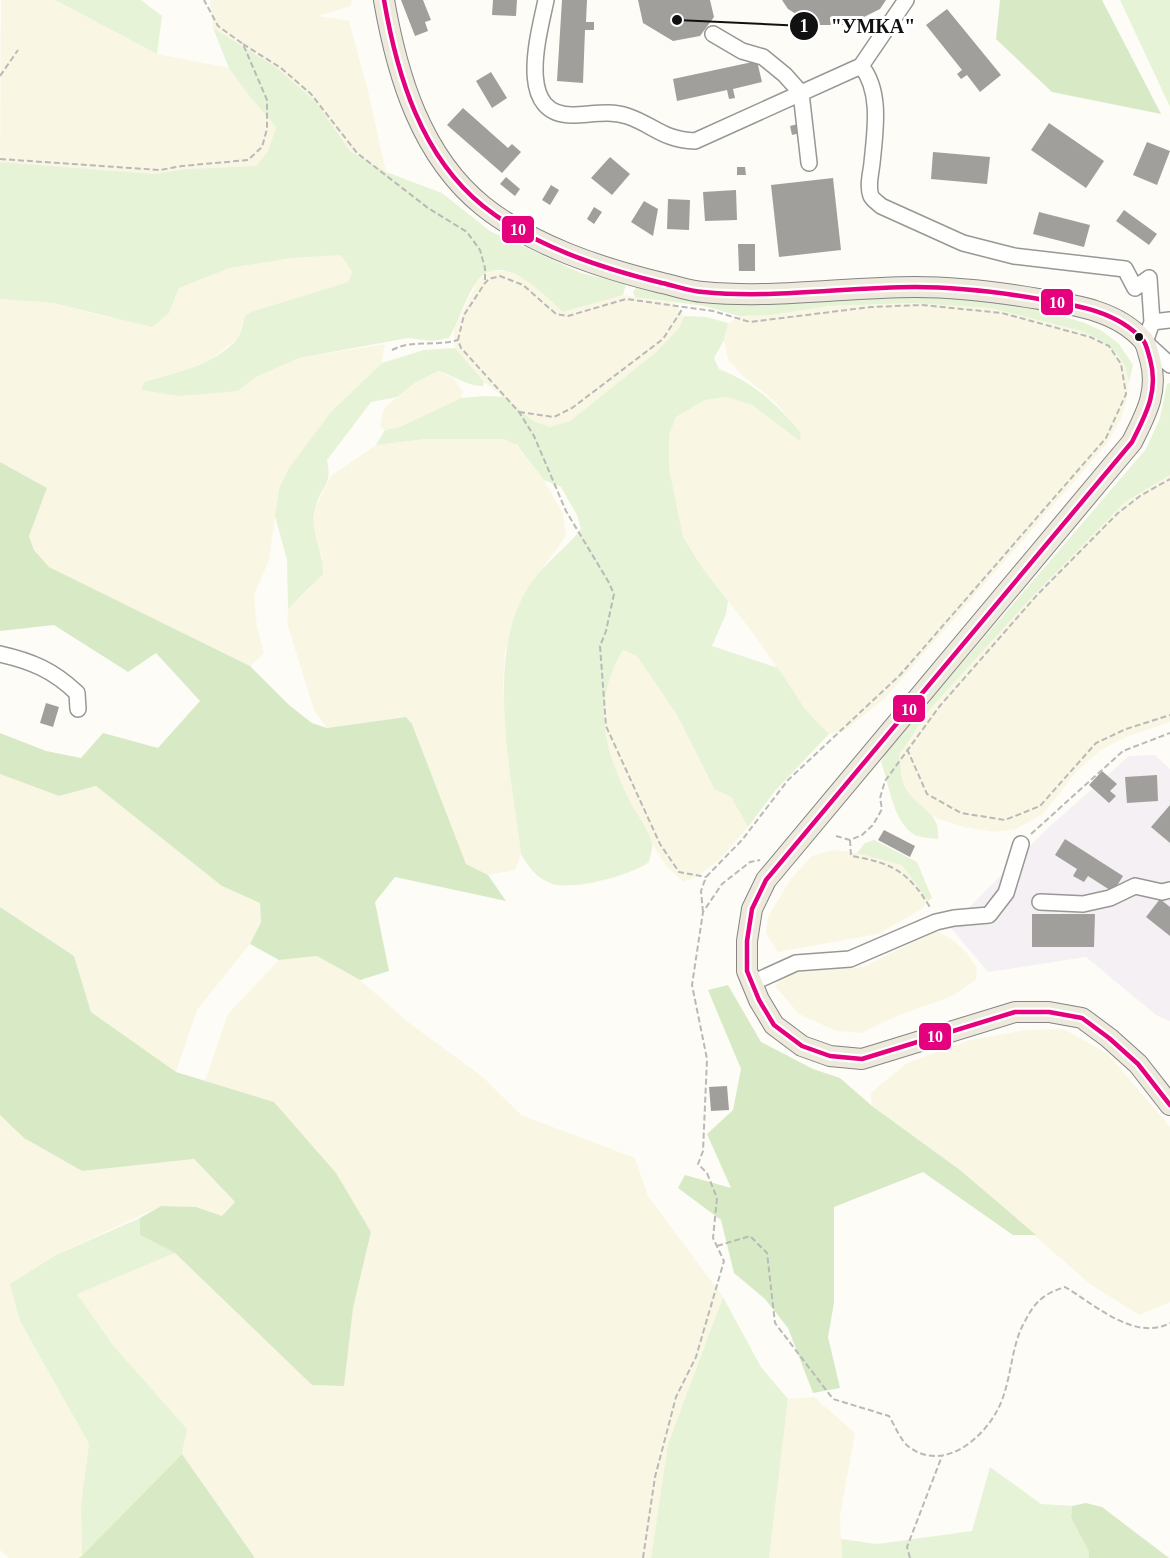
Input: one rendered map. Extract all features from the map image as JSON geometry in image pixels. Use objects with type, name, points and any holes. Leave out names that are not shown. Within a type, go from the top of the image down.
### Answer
[{"type":"main road","points":[[384,0],[391,43],[408,95],[430,144],[461,186],[481,205],[500,219],[548,245],[621,273],[700,292],[792,293],[915,287],[988,290],[1075,304],[1098,311],[1145,342],[1155,376],[1154,390],[1150,406],[1132,442],[766,880],[752,909],[747,941],[747,971],[759,1000],[774,1024],[801,1046],[830,1056],[862,1059],[1015,1012],[1049,1012],[1082,1018],[1138,1064],[1170,1105]]},
{"type":"street","points":[[546,0],[534,62],[539,97],[544,105],[559,114],[598,112],[627,116],[676,141],[695,141],[861,66],[906,0]]},
{"type":"street","points":[[713,34],[742,51],[763,57],[785,75],[801,93],[809,163]]},
{"type":"street","points":[[861,66],[870,77],[873,96],[875,131],[869,188],[872,198],[881,206],[963,243],[1014,256],[1125,269],[1135,288],[1149,278],[1152,322],[1145,342],[1170,365]]},
{"type":"street","points":[[1152,322],[1170,320]]},
{"type":"street","points":[[1154,390],[1163,375],[1170,374]]},
{"type":"street","points":[[0,654],[31,660],[60,676],[77,693],[78,709]]},
{"type":"street","points":[[752,984],[796,963],[850,959],[936,922],[989,915],[1006,893],[1021,844]]},
{"type":"street","points":[[1040,902],[1083,904],[1110,898],[1135,886],[1162,892],[1170,890]]},
{"type":"path","points":[[204,0],[219,26],[281,68],[311,94],[357,153],[428,208],[467,232],[480,250],[485,268],[485,283]]},
{"type":"path","points":[[0,159],[160,170],[248,160],[262,147],[267,129],[267,100],[243,44]]},
{"type":"path","points":[[0,76],[18,50]]},
{"type":"path","points":[[643,1558],[655,1477],[676,1397],[696,1358],[724,1261],[712,1238],[717,1198],[707,1173],[698,1164],[702,1151],[706,1059],[692,986],[703,912],[701,891],[706,877],[742,840],[788,780],[894,681],[1036,521],[1106,438],[1126,394],[1121,364],[1109,346],[1090,337],[1012,315],[922,305],[871,307],[750,322],[713,311],[626,299],[568,316],[556,314],[523,285],[510,278],[500,276],[489,279],[485,283],[464,315],[458,340],[461,348],[519,412],[544,455],[566,512],[608,581],[614,594],[606,631],[600,646],[606,726],[660,844],[678,872],[706,877]]},
{"type":"path","points":[[519,412],[554,417],[572,408],[663,339],[683,308]]},
{"type":"path","points":[[392,350],[405,343],[440,345],[458,340]]},
{"type":"path","points":[[836,836],[850,840],[862,835],[879,817],[882,809],[880,798],[885,781],[939,707],[1037,595],[1118,513],[1140,496],[1170,479]]},
{"type":"path","points":[[907,749],[927,794],[961,813],[1005,820],[1040,806],[1096,743],[1126,729],[1170,715]]},
{"type":"path","points":[[1021,844],[1123,751],[1170,733]]},
{"type":"path","points":[[850,840],[851,856],[880,860],[898,869],[930,907]]},
{"type":"path","points":[[703,912],[722,884],[750,862],[786,855]]},
{"type":"path","points":[[717,1246],[750,1236],[767,1253],[775,1323],[833,1399],[890,1416],[907,1446],[923,1455],[942,1456],[960,1451],[983,1432],[999,1408],[1024,1322],[1044,1294],[1065,1287],[1129,1326],[1163,1326],[1170,1323]]},
{"type":"path","points":[[910,1558],[907,1547],[942,1456]]},
{"type":"shaded area","points":[[1,0],[55,0],[157,54],[229,68],[276,127],[268,151],[256,166],[185,169],[155,174],[0,162]]},
{"type":"shaded area","points":[[210,0],[352,0],[351,6],[318,16],[349,21],[369,95],[386,172],[350,151],[316,102],[276,67],[213,28]]},
{"type":"shaded area","points":[[341,255],[352,272],[348,282],[254,311],[245,316],[238,338],[211,359],[184,371],[144,382],[238,391],[254,378],[299,358],[385,344],[382,363],[367,378],[279,488],[269,560],[254,595],[257,627],[264,653],[250,666],[49,567],[34,550],[29,536],[47,488],[0,462],[0,299],[53,303],[108,317],[169,313],[179,288],[230,268],[292,258]]},
{"type":"shaded area","points":[[491,271],[507,271],[534,284],[563,312],[623,295],[674,303],[684,316],[679,328],[655,353],[570,421],[549,427],[532,420],[484,382],[455,348],[454,330],[478,280]]},
{"type":"shaded area","points":[[911,303],[990,308],[1081,331],[1109,345],[1117,354],[1125,366],[1129,382],[1127,399],[1121,419],[1106,445],[885,698],[844,731],[829,734],[805,709],[753,633],[701,566],[683,537],[669,468],[669,435],[676,417],[705,400],[727,397],[752,405],[800,440],[801,433],[775,402],[742,375],[728,360],[724,340],[728,324],[739,316],[771,315],[830,306]]},
{"type":"shaded area","points":[[438,371],[454,379],[463,391],[461,398],[400,427],[385,430],[380,427],[384,408],[415,383]]},
{"type":"shaded area","points":[[425,439],[503,439],[516,445],[544,480],[563,514],[566,536],[526,591],[505,652],[503,686],[521,854],[515,870],[488,875],[466,864],[412,724],[406,717],[327,728],[314,710],[287,623],[288,609],[310,588],[323,557],[313,535],[315,508],[331,476],[376,445]]},
{"type":"shaded area","points":[[1170,475],[1170,722],[1126,737],[1102,749],[1077,771],[1043,814],[1016,829],[994,832],[964,827],[936,818],[915,802],[904,785],[899,755],[931,708],[1031,598],[1125,502]]},
{"type":"shaded area","points":[[623,650],[637,656],[677,715],[713,788],[731,797],[748,827],[719,860],[699,876],[684,882],[667,867],[652,844],[617,776],[603,727],[605,695],[613,666]]},
{"type":"shaded area","points":[[1155,755],[1170,769],[1170,1021],[1156,1015],[1086,957],[988,972],[950,927],[1048,828],[1129,756]]},
{"type":"shaded area","points":[[0,774],[59,796],[96,786],[222,886],[260,903],[261,922],[250,944],[197,1010],[176,1072],[91,1012],[74,956],[0,907]]},
{"type":"shaded area","points":[[833,850],[866,854],[902,865],[928,901],[922,909],[878,934],[778,952],[766,934],[768,917],[790,880],[812,856]]},
{"type":"shaded area","points":[[936,931],[950,938],[967,953],[977,968],[976,980],[952,996],[897,1016],[861,1033],[836,1031],[799,1014],[775,986],[781,978],[797,973],[863,967]]},
{"type":"shaded area","points":[[317,956],[360,980],[408,1022],[484,1078],[521,1115],[635,1158],[648,1196],[723,1297],[668,1444],[651,1558],[255,1558],[182,1454],[187,1429],[112,1344],[76,1294],[175,1253],[235,1308],[353,1308],[371,1232],[274,1102],[205,1081],[228,1014],[279,960]]},
{"type":"shaded area","points":[[1064,1029],[1108,1054],[1170,1127],[1170,1302],[1139,1315],[1090,1284],[960,1170],[872,1106],[871,1093],[907,1063],[970,1040],[1025,1030]]},
{"type":"shaded area","points":[[0,1115],[24,1138],[82,1171],[193,1159],[235,1202],[222,1216],[196,1207],[161,1206],[56,1255],[11,1284],[20,1321],[89,1444],[81,1504],[82,1557],[78,1558],[9,1558],[0,1550]]},
{"type":"shaded area","points":[[814,1397],[855,1433],[840,1516],[842,1558],[769,1558],[788,1399]]},
{"type":"green space","points":[[55,0],[141,0],[162,16],[157,54]]},
{"type":"green space","points":[[1000,0],[1102,0],[1161,114],[1052,92],[996,39]]},
{"type":"green space","points":[[1120,0],[1170,0],[1170,107]]},
{"type":"green space","points":[[213,28],[276,67],[316,102],[350,151],[386,172],[442,193],[490,231],[581,273],[626,284],[623,295],[563,312],[523,278],[511,272],[499,270],[488,272],[474,286],[449,338],[432,341],[408,338],[299,358],[254,378],[238,391],[179,396],[141,390],[144,382],[194,367],[218,355],[237,339],[245,316],[254,311],[348,282],[352,272],[341,255],[292,258],[230,268],[179,288],[169,313],[152,327],[53,303],[0,299],[0,162],[155,174],[185,169],[256,166],[268,151],[276,127],[229,68]]},
{"type":"green space","points":[[637,286],[903,293],[1015,302],[1085,323],[1102,331],[1119,344],[1133,365],[1129,382],[1125,366],[1117,354],[1102,341],[1081,331],[990,308],[911,303],[830,306],[771,315],[739,316],[704,306],[635,297],[633,292]]},
{"type":"green space","points":[[684,316],[706,317],[728,323],[724,340],[714,358],[719,369],[764,395],[801,433],[800,441],[752,405],[727,397],[705,400],[676,417],[669,435],[669,468],[683,537],[701,566],[728,601],[726,614],[712,646],[778,668],[805,709],[829,734],[775,791],[748,827],[731,797],[714,789],[677,715],[637,656],[623,650],[613,669],[607,689],[604,708],[605,726],[608,745],[622,784],[651,839],[649,862],[629,872],[601,881],[571,885],[550,883],[536,875],[521,854],[508,755],[504,684],[507,651],[514,619],[526,591],[545,566],[581,529],[577,515],[561,487],[544,480],[517,445],[503,439],[425,439],[376,445],[385,430],[400,427],[461,398],[504,397],[532,420],[549,427],[570,421],[655,353],[679,328]]},
{"type":"green space","points":[[455,348],[484,382],[483,386],[472,385],[438,371],[415,383],[397,397],[371,402],[327,460],[327,482],[317,501],[314,518],[323,574],[288,609],[287,560],[275,516],[279,489],[289,468],[331,412],[382,363],[424,350]]},
{"type":"green space","points":[[1170,383],[1170,475],[1125,502],[1031,598],[931,708],[899,755],[905,787],[932,816],[938,829],[938,839],[915,835],[902,821],[893,802],[881,762],[885,753],[1146,449],[1160,418],[1167,384]]},
{"type":"green space","points":[[0,462],[47,488],[29,536],[34,550],[49,567],[250,666],[289,705],[312,723],[327,728],[406,717],[412,724],[466,864],[488,875],[506,901],[395,877],[375,902],[389,971],[360,980],[317,956],[279,960],[250,944],[261,922],[260,903],[222,886],[96,786],[59,796],[0,774],[0,733],[46,751],[81,758],[103,733],[158,748],[200,701],[156,653],[128,672],[54,625],[0,631]]},
{"type":"green space","points":[[874,840],[917,862],[932,898],[928,901],[902,865],[857,853],[865,843]]},
{"type":"green space","points":[[0,907],[74,956],[91,1012],[176,1072],[274,1102],[336,1173],[371,1232],[353,1308],[344,1386],[312,1385],[175,1253],[140,1235],[140,1218],[161,1206],[196,1207],[222,1216],[235,1202],[194,1159],[82,1171],[24,1138],[0,1115]]},
{"type":"green space","points":[[728,985],[761,1042],[813,1069],[840,1078],[872,1106],[960,1170],[1036,1235],[1013,1235],[923,1172],[834,1207],[834,1303],[828,1337],[840,1388],[813,1393],[788,1328],[765,1299],[734,1273],[721,1220],[678,1188],[685,1175],[731,1188],[707,1134],[733,1110],[741,1069],[708,990]]},
{"type":"green space","points":[[140,1218],[140,1235],[175,1253],[77,1294],[112,1344],[187,1429],[182,1454],[82,1557],[81,1504],[89,1444],[20,1321],[10,1284],[56,1255]]},
{"type":"green space","points":[[723,1297],[761,1367],[788,1399],[769,1558],[651,1558],[668,1444]]},
{"type":"green space","points":[[182,1454],[255,1558],[78,1558],[82,1556]]},
{"type":"green space","points":[[990,1467],[1041,1504],[1072,1506],[1071,1518],[1089,1552],[1089,1558],[842,1558],[841,1539],[877,1544],[972,1531]]},
{"type":"green space","points":[[1086,1503],[1102,1507],[1169,1558],[1089,1558],[1089,1552],[1071,1518],[1072,1506]]},
{"type":"building","points":[[401,0],[423,0],[431,20],[425,22],[428,31],[415,36]]},
{"type":"building","points":[[493,0],[517,0],[516,16],[492,15]]},
{"type":"building","points":[[562,0],[587,0],[586,22],[594,22],[594,30],[585,30],[583,83],[557,81]]},
{"type":"building","points":[[638,0],[710,0],[714,17],[700,36],[673,41],[643,23]]},
{"type":"building","points":[[782,0],[886,0],[880,9],[848,25],[814,25],[788,9]]},
{"type":"building","points":[[947,9],[1001,75],[980,92],[967,75],[961,79],[957,74],[962,70],[926,25]]},
{"type":"building","points":[[757,61],[762,82],[733,89],[735,98],[729,99],[727,90],[677,101],[673,79]]},
{"type":"building","points":[[491,72],[507,98],[492,108],[476,81]]},
{"type":"building","points":[[463,108],[508,148],[512,144],[521,152],[502,173],[447,125]]},
{"type":"building","points":[[1049,123],[1104,161],[1086,188],[1031,150]]},
{"type":"building","points":[[798,124],[800,133],[792,135],[790,126]]},
{"type":"building","points":[[1147,142],[1170,151],[1157,185],[1133,175]]},
{"type":"building","points":[[933,152],[990,157],[987,184],[931,179]]},
{"type":"building","points":[[610,157],[630,174],[612,195],[591,178]]},
{"type":"building","points":[[737,167],[745,167],[746,175],[737,175]]},
{"type":"building","points":[[506,177],[520,189],[515,196],[500,184]]},
{"type":"building","points":[[833,178],[841,250],[779,257],[771,185]]},
{"type":"building","points":[[551,185],[559,190],[550,205],[542,200]]},
{"type":"building","points":[[736,190],[737,220],[705,221],[703,192]]},
{"type":"building","points":[[668,199],[690,200],[689,230],[667,229]]},
{"type":"building","points":[[644,201],[658,209],[653,236],[631,222]]},
{"type":"building","points":[[594,207],[602,212],[594,224],[587,219]]},
{"type":"building","points":[[1124,210],[1157,234],[1149,245],[1116,221]]},
{"type":"building","points":[[1039,212],[1090,225],[1084,247],[1033,234]]},
{"type":"building","points":[[738,244],[755,244],[755,271],[739,271]]},
{"type":"building","points":[[46,703],[59,707],[53,727],[40,723]]},
{"type":"building","points":[[1102,771],[1117,784],[1110,791],[1116,796],[1109,803],[1089,785]]},
{"type":"building","points":[[1157,775],[1158,801],[1127,803],[1125,777]]},
{"type":"building","points":[[1170,805],[1170,843],[1151,827]]},
{"type":"building","points":[[884,830],[915,846],[910,857],[878,840]]},
{"type":"building","points":[[1065,839],[1123,876],[1113,892],[1088,876],[1084,882],[1073,876],[1077,869],[1055,855]]},
{"type":"building","points":[[1160,899],[1170,907],[1170,936],[1146,917]]},
{"type":"building","points":[[1032,914],[1095,914],[1094,947],[1032,947]]},
{"type":"building","points":[[727,1086],[729,1110],[711,1111],[709,1087]]},
{"type":"transit line","name":"10","points":[[384,0],[396,57],[405,85],[428,139],[443,163],[461,186],[483,206],[523,233],[568,254],[615,270],[688,290],[730,294],[931,287],[1024,296],[1067,304],[1108,316],[1133,330],[1146,344],[1152,371],[1152,392],[1150,402],[1132,442],[766,880],[752,909],[747,941],[747,971],[759,1000],[774,1025],[802,1046],[830,1056],[862,1059],[1015,1012],[1049,1012],[1082,1018],[1138,1064],[1170,1105]]},
{"type":"place","name":"\"УМКА\"","points":[[677,20]]}]
